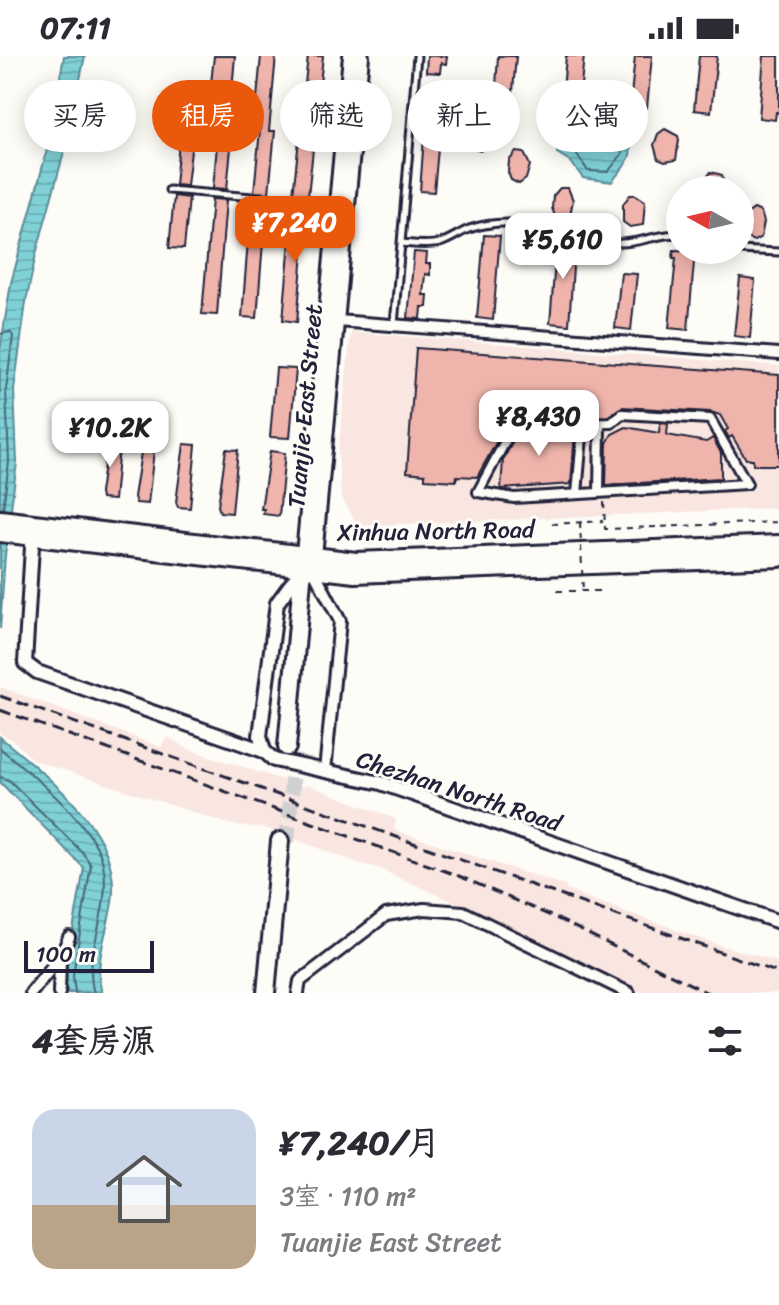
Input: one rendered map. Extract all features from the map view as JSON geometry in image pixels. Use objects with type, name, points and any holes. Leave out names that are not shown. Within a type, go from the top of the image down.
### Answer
[{"type":"main road","name":"Tuanjie East Street","points":[[309,562],[351,56]]},
{"type":"main road","name":"Tuanjie East Street","points":[[309,562],[337,321],[361,56]]},
{"type":"main road","name":"Xinhua North Road","points":[[6,527],[309,562],[779,544]]},
{"type":"main road","name":"Xinhua North Road","points":[[309,562],[355,574],[779,558]]},
{"type":"main road","points":[[291,747],[309,562]]},
{"type":"main road","points":[[266,993],[283,842],[274,993]]},
{"type":"street","points":[[337,321],[779,354]]},
{"type":"street","points":[[523,408],[566,409],[578,424],[583,425],[611,423],[622,414],[710,419],[747,484],[514,498],[478,492],[523,408]]},
{"type":"street","points":[[577,494],[583,425]]},
{"type":"street","points":[[600,425],[601,492]]},
{"type":"street","name":"Chezhan North Road","points":[[33,530],[25,663],[37,672],[264,751],[274,760],[381,783],[779,922]]},
{"type":"street","points":[[264,751],[260,726],[277,603],[309,562],[340,621],[325,771]]},
{"type":"street","points":[[298,993],[300,981],[386,915],[424,909],[463,912],[629,993]]},
{"type":"street","points":[[31,993],[60,958],[69,937]]},
{"type":"street","points":[[59,993],[60,958]]},
{"type":"lane","points":[[394,326],[417,56]]},
{"type":"lane","points":[[169,190],[337,205]]},
{"type":"lane","points":[[401,243],[441,243],[473,228],[497,224],[525,224],[545,232]]},
{"type":"lane","points":[[621,243],[638,243],[666,234]]},
{"type":"lane","points":[[754,251],[779,252]]},
{"type":"path","points":[[601,492],[605,529],[779,522]]},
{"type":"path","points":[[552,524],[604,521]]},
{"type":"path","points":[[580,522],[583,591]]},
{"type":"path","points":[[557,591],[604,591]]},
{"type":"shaded area","points":[[351,332],[779,366],[779,508],[362,526],[341,497],[338,452]]},
{"type":"shaded area","points":[[0,687],[161,747],[167,737],[191,750],[304,787],[308,785],[396,819],[394,830],[566,886],[566,890],[716,944],[779,962],[779,993],[642,993],[375,867],[265,828],[232,825],[33,760],[13,740],[0,734]]},
{"type":"water","points":[[64,56],[85,56],[80,80],[60,80]]},
{"type":"water","points":[[64,152],[36,254],[14,390],[17,462],[5,555],[0,629],[0,350],[11,283],[46,154]]},
{"type":"water","points":[[630,152],[612,182],[583,178],[570,161],[557,153]]},
{"type":"water","points":[[0,737],[78,808],[106,852],[112,876],[112,902],[100,959],[102,993],[67,993],[65,976],[84,868],[0,782]]},
{"type":"building","points":[[214,56],[235,56],[233,80],[211,80]]},
{"type":"building","points":[[261,56],[276,56],[269,131],[275,131],[269,193],[254,192],[258,152],[264,152],[264,80],[259,80]]},
{"type":"building","points":[[308,56],[323,56],[320,80],[305,80]]},
{"type":"building","points":[[427,56],[447,56],[446,64],[441,63],[440,73],[426,72]]},
{"type":"building","points":[[498,56],[516,56],[514,80],[496,80]]},
{"type":"building","points":[[566,56],[584,56],[582,80],[564,80]]},
{"type":"building","points":[[635,56],[652,56],[648,98],[648,80],[633,80]]},
{"type":"building","points":[[699,56],[717,56],[711,112],[694,110]]},
{"type":"building","points":[[764,56],[779,56],[779,113],[776,112],[775,120],[759,118]]},
{"type":"building","points":[[665,129],[678,136],[679,140],[676,160],[665,162],[658,159],[654,145],[658,134]]},
{"type":"building","points":[[178,152],[191,152],[187,186],[175,185]]},
{"type":"building","points":[[216,152],[231,152],[227,189],[213,188]]},
{"type":"building","points":[[298,152],[313,152],[308,196],[293,195]]},
{"type":"building","points":[[423,152],[438,152],[434,192],[420,191]]},
{"type":"building","points":[[516,152],[524,153],[530,165],[526,179],[519,184],[511,180],[509,161]]},
{"type":"building","points":[[560,188],[568,188],[573,200],[570,215],[563,219],[555,216],[552,208],[553,196]]},
{"type":"building","points":[[630,195],[645,201],[643,225],[630,227],[623,222],[623,204]]},
{"type":"building","points":[[174,196],[189,198],[184,249],[169,248]]},
{"type":"building","points":[[212,199],[226,200],[217,315],[202,314]]},
{"type":"building","points":[[251,202],[266,204],[257,318],[242,317]]},
{"type":"building","points":[[293,206],[307,207],[297,322],[283,320]]},
{"type":"building","points":[[754,209],[761,212],[764,222],[761,237],[754,241]]},
{"type":"building","points":[[484,235],[500,236],[493,320],[477,318]]},
{"type":"building","points":[[557,236],[575,238],[569,325],[550,323]]},
{"type":"building","points":[[414,252],[427,253],[426,264],[430,264],[430,275],[425,274],[423,295],[428,295],[427,307],[422,307],[421,319],[408,318]]},
{"type":"building","points":[[675,264],[694,264],[688,330],[669,328]]},
{"type":"building","points":[[621,273],[637,274],[631,330],[615,328]]},
{"type":"building","points":[[740,278],[755,280],[750,338],[734,336]]},
{"type":"building","points":[[416,348],[779,375],[779,465],[753,465],[753,459],[746,459],[732,436],[729,438],[720,415],[711,412],[622,407],[608,416],[581,417],[569,403],[532,399],[520,400],[477,477],[457,476],[456,481],[425,479],[425,474],[407,472]]},
{"type":"building","points":[[276,368],[296,369],[290,438],[270,437]]},
{"type":"building","points":[[548,414],[556,415],[554,431],[575,433],[571,484],[501,489],[503,460],[520,428],[547,430]]},
{"type":"building","points":[[660,423],[668,424],[667,435],[706,442],[713,438],[721,453],[721,478],[606,485],[607,443],[612,434],[626,427],[659,433]]},
{"type":"building","points":[[108,436],[120,437],[114,500],[101,499],[100,493]]},
{"type":"building","points":[[143,440],[155,441],[148,504],[136,503],[134,497]]},
{"type":"building","points":[[184,444],[196,445],[190,508],[178,507],[176,502]]},
{"type":"building","points":[[226,449],[238,450],[232,513],[220,512],[218,506]]},
{"type":"building","points":[[270,451],[285,453],[279,516],[263,514],[264,509],[261,509]]},
{"type":"tunnel","points":[[287,842],[295,747]]},
{"type":"railway","points":[[0,696],[779,973]]},
{"type":"railway","points":[[0,710],[459,876],[560,920],[708,993]]}]
